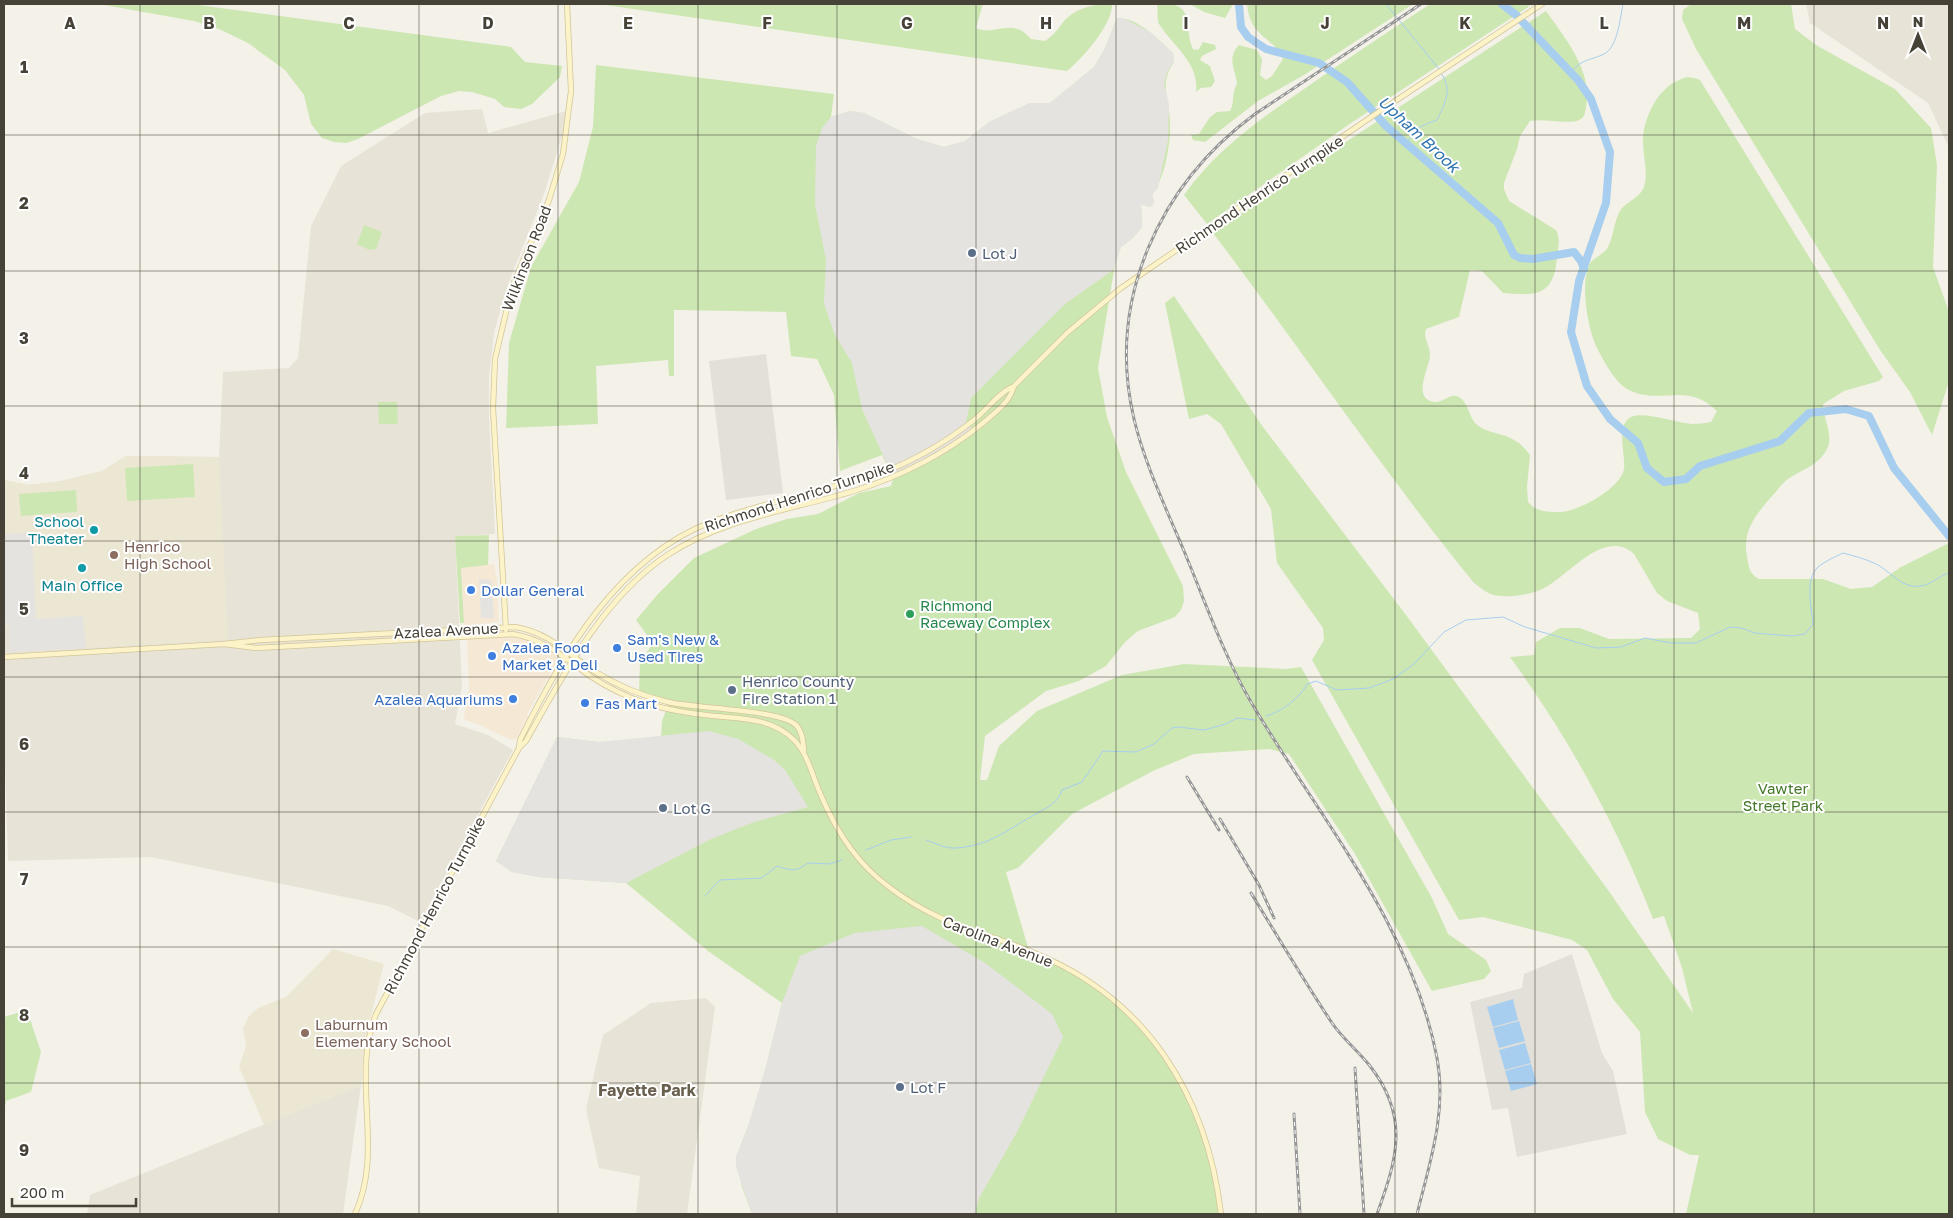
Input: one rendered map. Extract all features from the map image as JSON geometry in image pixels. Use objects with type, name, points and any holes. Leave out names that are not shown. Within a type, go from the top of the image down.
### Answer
[{"type":"main road","name":"Wilkinson Road","points":[[506,634],[493,408],[494,375],[498,341],[508,298],[549,200],[563,154],[570,110],[571,77],[567,4]]},
{"type":"main road","name":"Richmond Henrico Turnpike","points":[[355,1214],[368,1172],[369,1133],[365,1068],[368,1040],[374,1020],[518,748],[537,706],[565,658],[598,611],[629,576],[681,536],[711,522],[881,473],[931,450],[974,420],[1006,390],[1014,386],[1067,333],[1109,297],[1375,114],[1542,4]]},
{"type":"main road","name":"Richmond Henrico Turnpike","points":[[518,748],[526,741],[571,662],[611,608],[640,577],[667,555],[719,528],[854,491],[893,477],[925,462],[974,430],[998,410],[1012,396],[1014,386]]},
{"type":"main road","name":"Azalea Avenue","points":[[4,657],[224,644],[260,640],[506,627],[540,633],[610,680],[655,698],[689,706],[762,714],[787,719],[799,730],[804,753],[832,820],[858,857]]},
{"type":"main road","name":"Azalea Avenue","points":[[224,644],[256,648],[506,634],[537,640],[602,684],[646,703],[705,715],[748,719],[772,726],[789,736],[804,753]]},
{"type":"main road","name":"Carolina Avenue","points":[[858,857],[885,885],[918,908],[949,923],[1048,959],[1106,994],[1126,1011],[1161,1051],[1200,1122],[1213,1167],[1221,1214]]},
{"type":"shaded area","points":[[1806,4],[1949,4],[1949,148],[1928,103],[1810,23]]},
{"type":"shaded area","name":"Lot J","points":[[1117,18],[1123,18],[1150,32],[1173,53],[1174,62],[1167,72],[1164,84],[1169,104],[1168,140],[1158,188],[1152,195],[1153,205],[1149,207],[1141,204],[1142,227],[1133,238],[1121,247],[1113,270],[1065,304],[971,398],[966,422],[974,430],[939,455],[893,477],[862,409],[852,363],[834,333],[824,303],[826,260],[815,204],[816,146],[822,128],[831,117],[850,111],[864,113],[917,139],[944,147],[965,141],[989,122],[1030,103],[1050,103],[1094,67],[1105,48]]},
{"type":"shaded area","points":[[482,109],[488,133],[570,110],[544,194],[508,284],[494,333],[489,377],[489,417],[495,534],[455,536],[462,686],[455,724],[488,735],[513,750],[420,922],[388,906],[151,857],[8,861],[4,733],[4,480],[28,485],[61,481],[102,471],[126,456],[219,457],[223,372],[289,368],[298,358],[311,226],[341,166],[425,113]]},
{"type":"shaded area","points":[[766,354],[783,493],[726,500],[709,361]]},
{"type":"shaded area","name":"Henrico High School","points":[[126,456],[219,457],[228,640],[10,652],[10,626],[4,626],[4,480],[28,485],[61,481],[102,471]]},
{"type":"shaded area","points":[[32,532],[36,619],[83,616],[86,648],[10,652],[10,626],[4,621],[4,534]]},
{"type":"shaded area","points":[[494,564],[497,581],[499,622],[464,626],[461,568]]},
{"type":"shaded area","points":[[479,579],[491,580],[494,618],[481,618]]},
{"type":"shaded area","points":[[511,636],[524,638],[541,645],[555,654],[558,661],[527,714],[528,716],[517,738],[511,740],[465,720],[464,717],[469,687],[468,638]]},
{"type":"shaded area","name":"Lot G","points":[[709,731],[738,739],[774,760],[785,770],[808,807],[754,822],[711,839],[626,883],[538,877],[512,872],[496,861],[557,737],[599,742]]},
{"type":"shaded area","name":"Lot F","points":[[922,926],[985,963],[1052,1014],[1063,1037],[1017,1132],[979,1198],[975,1214],[752,1214],[736,1167],[736,1157],[748,1126],[766,1066],[782,1003],[800,956],[855,933]]},
{"type":"shaded area","name":"Laburnum Elementary School","points":[[333,949],[384,964],[365,1039],[361,1085],[264,1125],[239,1067],[246,1046],[243,1028],[249,1016],[258,1008],[286,997]]},
{"type":"shaded area","points":[[1572,954],[1602,1053],[1613,1071],[1627,1134],[1517,1157],[1508,1108],[1492,1110],[1470,1002],[1522,988],[1524,974]]},
{"type":"shaded area","points":[[706,998],[715,1007],[687,1214],[636,1214],[640,1176],[599,1168],[586,1109],[603,1035],[651,1003]]},
{"type":"shaded area","points":[[361,1085],[343,1214],[87,1214],[90,1195]]},
{"type":"green space","points":[[4,4],[190,4],[511,47],[525,62],[562,66],[560,77],[532,104],[521,109],[504,107],[495,99],[472,92],[459,91],[441,96],[358,139],[346,143],[334,142],[322,138],[311,124],[304,95],[285,70],[248,43],[219,29],[194,21],[104,5]]},
{"type":"green space","points":[[598,4],[983,4],[976,28],[983,30],[1017,29],[1024,32],[1031,39],[1045,41],[1069,16],[1080,9],[1112,4],[1108,21],[1096,41],[1067,71]]},
{"type":"green space","points":[[1157,4],[1170,4],[1179,7],[1184,12],[1194,50],[1199,49],[1203,42],[1215,45],[1216,49],[1202,56],[1200,60],[1210,66],[1215,81],[1211,87],[1201,88],[1196,92],[1196,82],[1190,64],[1159,24]]},
{"type":"green space","points":[[1190,4],[1233,4],[1225,18],[1204,12]]},
{"type":"green space","points":[[1247,4],[1413,4],[1304,75],[1258,101],[1205,142],[1193,140],[1191,135],[1199,134],[1210,117],[1217,112],[1230,111],[1237,84],[1232,60],[1235,50],[1239,45],[1257,50],[1262,59],[1260,75],[1266,80],[1272,76],[1283,59],[1273,45],[1252,24]]},
{"type":"green space","points":[[1430,4],[1527,4],[1530,6],[1351,123],[1207,224],[1184,195],[1196,179],[1224,150],[1271,112]]},
{"type":"green space","points":[[1691,4],[1791,4],[1795,29],[1816,45],[1895,89],[1931,128],[1937,165],[1933,267],[1949,312],[1949,381],[1932,435],[1910,392],[1880,350],[1696,49],[1682,19],[1683,10]]},
{"type":"green space","name":"Vawter Street Park","points":[[1546,11],[1569,44],[1581,68],[1587,94],[1585,113],[1581,119],[1574,121],[1530,121],[1520,136],[1504,183],[1504,189],[1509,201],[1556,230],[1559,243],[1552,280],[1542,291],[1525,294],[1503,293],[1482,271],[1470,270],[1459,317],[1426,329],[1425,336],[1430,355],[1423,382],[1424,395],[1427,399],[1434,402],[1453,396],[1459,397],[1464,402],[1475,423],[1481,428],[1508,437],[1523,446],[1530,455],[1527,487],[1528,502],[1538,510],[1547,511],[1560,512],[1577,508],[1598,498],[1615,484],[1624,469],[1623,427],[1631,417],[1644,415],[1692,424],[1711,422],[1717,411],[1706,402],[1695,397],[1685,395],[1643,395],[1631,391],[1616,379],[1594,342],[1588,320],[1585,296],[1586,274],[1589,265],[1608,247],[1619,212],[1638,196],[1644,187],[1646,175],[1643,138],[1648,115],[1652,107],[1667,87],[1680,79],[1686,77],[1700,80],[1883,377],[1879,381],[1844,391],[1823,404],[1829,438],[1827,449],[1815,463],[1788,479],[1756,517],[1748,531],[1746,547],[1751,572],[1759,579],[1823,579],[1851,589],[1872,587],[1901,567],[1949,543],[1949,1214],[1686,1214],[1699,1155],[1690,1155],[1658,1139],[1645,1112],[1640,1032],[1613,999],[1587,950],[1572,940],[1483,917],[1459,920],[1312,660],[1324,640],[1323,628],[1277,563],[1271,509],[1221,424],[1207,414],[1189,419],[1165,303],[1174,296],[1263,427],[1406,615],[1608,890],[1693,1013],[1682,968],[1664,916],[1653,919],[1624,850],[1572,751],[1510,657],[1534,655],[1536,642],[1560,628],[1580,628],[1609,639],[1691,638],[1700,629],[1698,613],[1667,601],[1657,593],[1634,554],[1622,547],[1610,546],[1597,550],[1550,584],[1530,593],[1517,596],[1499,596],[1486,592],[1474,583],[1374,453],[1213,233],[1332,151]]},
{"type":"green space","name":"Richmond Raceway Complex","points":[[1117,18],[1133,22],[1148,30],[1173,53],[1174,62],[1169,70],[1166,84],[1170,130],[1164,170],[1152,195],[1153,205],[1149,207],[1141,204],[1142,227],[1133,238],[1121,247],[1115,264],[1098,368],[1107,417],[1126,472],[1183,586],[1184,601],[1181,610],[1175,617],[1138,631],[1125,642],[1106,666],[1079,681],[1046,691],[985,736],[980,780],[987,780],[999,746],[1037,711],[1122,675],[1184,664],[1286,669],[1301,667],[1432,898],[1448,934],[1486,960],[1491,971],[1484,979],[1432,991],[1355,854],[1289,754],[1269,749],[1194,754],[1153,771],[1072,814],[1018,868],[1006,872],[1029,951],[1048,959],[1106,994],[1157,1045],[1200,1122],[1213,1167],[1221,1214],[752,1214],[742,1187],[736,1157],[756,1106],[782,1003],[708,951],[626,883],[538,877],[512,872],[496,861],[557,737],[599,742],[661,737],[662,721],[669,702],[639,693],[640,662],[653,643],[636,620],[658,594],[694,558],[756,529],[787,519],[818,514],[859,493],[891,486],[893,478],[882,455],[840,471],[834,395],[817,359],[791,356],[786,312],[674,310],[674,376],[669,376],[668,360],[596,366],[598,424],[506,428],[509,343],[531,267],[579,182],[593,127],[596,65],[834,94],[831,117],[850,111],[864,113],[917,139],[944,147],[965,141],[989,122],[1030,103],[1050,103],[1094,67],[1105,48]]},
{"type":"green space","points":[[364,225],[382,232],[376,249],[369,250],[357,244]]},
{"type":"green space","points":[[378,402],[397,402],[398,424],[379,424]]},
{"type":"green space","points":[[193,464],[195,497],[127,501],[125,468]]},
{"type":"green space","points":[[76,490],[77,512],[21,516],[19,494]]},
{"type":"green space","points":[[489,535],[488,565],[461,568],[464,623],[460,623],[455,536]]},
{"type":"green space","points":[[27,1010],[41,1052],[31,1092],[6,1101],[4,1112],[4,1017]]},
{"type":"water","points":[[1513,999],[1518,1020],[1493,1027],[1487,1007]]},
{"type":"water","points":[[1519,1021],[1525,1041],[1499,1048],[1493,1028]]},
{"type":"water","points":[[1525,1043],[1531,1063],[1505,1070],[1499,1050]]},
{"type":"water","points":[[1531,1064],[1537,1084],[1511,1091],[1505,1071]]},
{"type":"waterway","name":"Upham Brook","points":[[1239,4],[1241,27],[1248,37],[1266,49],[1319,63],[1347,82],[1386,126],[1498,223],[1514,255],[1520,258],[1533,259],[1574,252],[1584,269]]},
{"type":"waterway","points":[[1386,4],[1439,69]]},
{"type":"waterway","points":[[1502,4],[1516,15],[1578,80],[1591,99],[1610,152],[1606,203],[1579,281],[1571,332],[1587,386],[1610,419],[1638,443],[1647,468],[1664,482],[1686,479],[1700,466],[1780,441],[1809,413],[1846,409],[1869,416],[1894,468],[1949,536]]},
{"type":"waterway","points":[[1570,73],[1583,62],[1604,54],[1609,50],[1618,32],[1623,4]]},
{"type":"waterway","points":[[1407,145],[1415,131],[1437,120],[1440,114],[1447,91],[1447,85],[1441,73]]},
{"type":"waterway","points":[[1266,716],[1284,708],[1300,694],[1307,684],[1316,681],[1337,690],[1369,688],[1393,679],[1413,665],[1444,632],[1466,620],[1503,617],[1525,627],[1596,648],[1621,647],[1645,638],[1671,643],[1696,643],[1730,627],[1742,628],[1754,633],[1792,636],[1805,634],[1813,624],[1810,587],[1814,573],[1818,567],[1843,553],[1876,564],[1908,585],[1921,586],[1949,573]]},
{"type":"waterway","points":[[926,840],[952,848],[968,847],[988,841],[1051,805],[1062,790],[1082,782],[1103,751],[1136,752],[1154,744],[1172,728],[1204,730],[1226,724],[1237,718],[1255,720]]},
{"type":"waterway","points":[[866,850],[891,840],[911,837]]},
{"type":"waterway","points":[[705,896],[720,880],[762,878],[777,866],[794,870],[808,863],[829,864],[842,860]]},
{"type":"railway","points":[[1417,1214],[1436,1137],[1440,1098],[1437,1058],[1425,1009],[1407,962],[1385,917],[1359,872],[1251,702],[1232,665],[1150,470],[1134,419],[1127,375],[1128,331],[1135,289],[1148,248],[1167,210],[1192,175],[1221,143],[1255,114],[1421,4]]},
{"type":"railway","points":[[1187,777],[1219,830]]},
{"type":"railway","points":[[1220,819],[1259,885],[1274,918]]},
{"type":"railway","points":[[1251,893],[1332,1023],[1370,1066],[1383,1085],[1391,1103],[1396,1138],[1394,1156],[1390,1175],[1377,1214]]},
{"type":"railway","points":[[1355,1068],[1364,1214]]},
{"type":"railway","points":[[1294,1114],[1300,1214]]},
{"type":"place","name":"Lot J","points":[[972,253]]},
{"type":"place","name":"School Theater","points":[[94,530]]},
{"type":"place","name":"Henrico High School","points":[[114,555]]},
{"type":"place","name":"Main Office","points":[[82,568]]},
{"type":"place","name":"Dollar General","points":[[471,590]]},
{"type":"place","name":"Richmond Raceway Complex","points":[[910,614]]},
{"type":"place","name":"Sam's New & Used Tires","points":[[617,648]]},
{"type":"place","name":"Azalea Food Market & Deli","points":[[492,656]]},
{"type":"place","name":"Henrico County Fire Station 1","points":[[732,690]]},
{"type":"place","name":"Azalea Aquariums","points":[[513,699]]},
{"type":"place","name":"Fas Mart","points":[[585,703]]},
{"type":"place","name":"Lot G","points":[[663,808]]},
{"type":"place","name":"Laburnum Elementary School","points":[[305,1033]]},
{"type":"place","name":"Lot F","points":[[900,1087]]},
{"type":"district","name":"Fayette Park","points":[[647,1090]]}]
